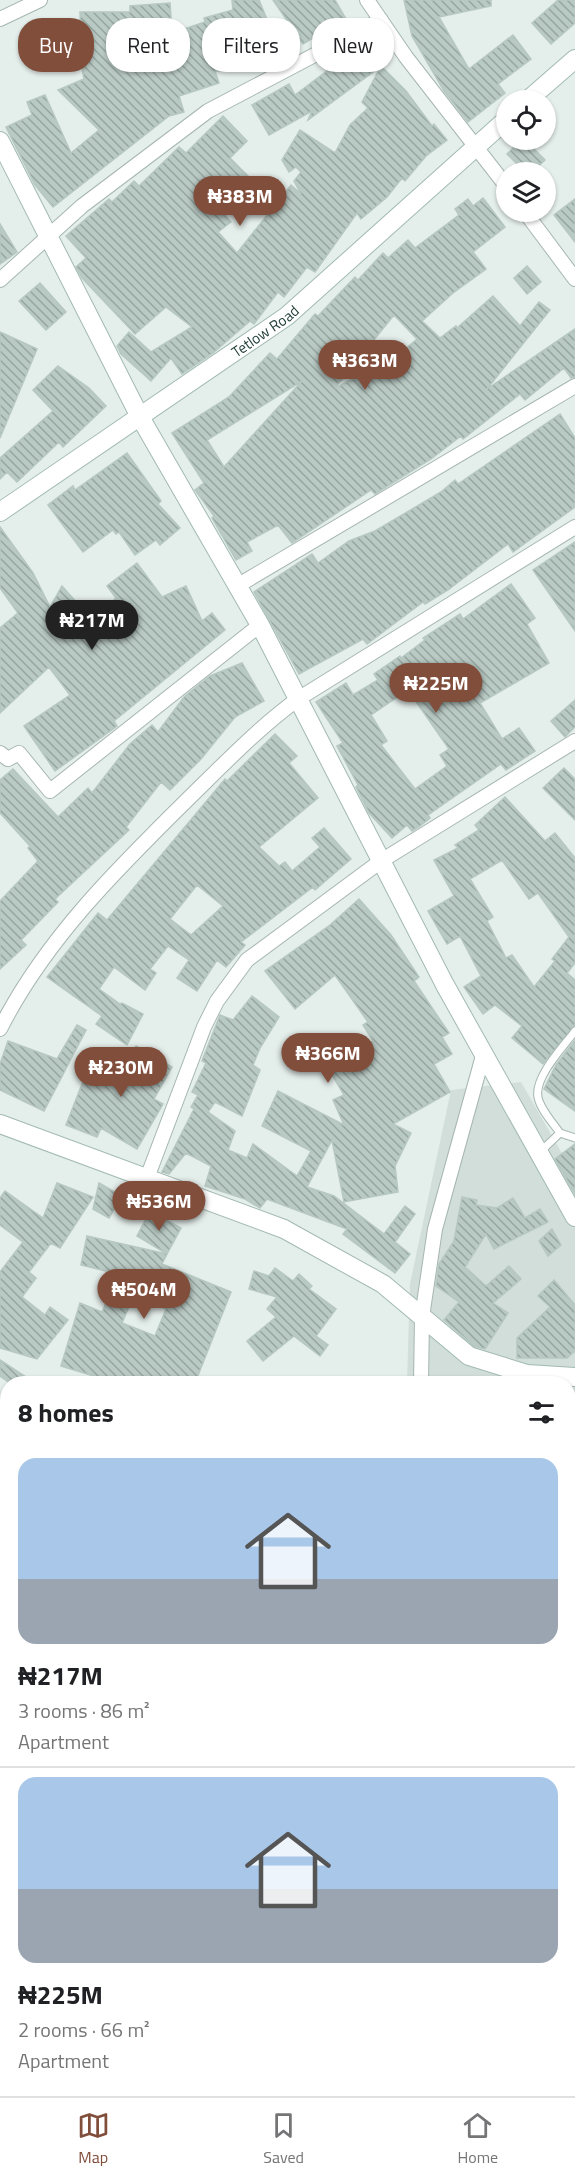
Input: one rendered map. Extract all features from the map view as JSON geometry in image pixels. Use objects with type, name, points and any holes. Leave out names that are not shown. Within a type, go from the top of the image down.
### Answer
[{"type":"street","points":[[0,19],[40,0]]},
{"type":"street","points":[[367,0],[380,18]]},
{"type":"street","points":[[394,39],[496,172]]},
{"type":"street","points":[[0,280],[82,206],[208,111],[312,56]]},
{"type":"street","points":[[539,90],[575,58]]},
{"type":"street","name":"Tetlow Road","points":[[0,512],[287,316],[496,129]]},
{"type":"street","points":[[0,141],[140,417],[260,625],[445,985],[575,1217]]},
{"type":"street","points":[[532,222],[575,279]]},
{"type":"street","points":[[237,586],[575,386]]},
{"type":"street","points":[[0,1029],[64,929],[144,842],[266,723],[298,699],[575,527]]},
{"type":"street","points":[[0,753],[8,759],[19,753],[50,791],[260,625]]},
{"type":"street","points":[[147,1178],[204,1027],[228,982],[247,960],[381,861],[575,741]]},
{"type":"street","points":[[421,1376],[422,1317],[435,1229],[484,1052]]},
{"type":"street","points":[[0,1124],[284,1229],[382,1284],[469,1356],[527,1374],[559,1376]]},
{"type":"lane","points":[[575,1031],[546,1069],[537,1088],[538,1099],[560,1133],[575,1138]]},
{"type":"lane","points":[[540,1153],[560,1133]]},
{"type":"shaded area","points":[[521,1082],[575,1176],[575,1376],[407,1376],[410,1284],[451,1090]]},
{"type":"building","points":[[232,0],[259,0],[266,18],[204,18],[233,10]]},
{"type":"building","points":[[273,0],[335,0],[345,18],[312,18],[312,39],[303,44],[300,40],[300,18],[285,18]]},
{"type":"building","points":[[404,0],[491,0],[491,6],[439,17],[469,69],[513,35],[531,59],[498,84],[503,90],[496,90],[496,100],[468,122],[444,91],[412,36]]},
{"type":"building","points":[[558,0],[575,0],[575,23],[551,44],[532,23]]},
{"type":"building","points":[[170,3],[171,18],[106,18],[106,72],[190,72],[190,27],[202,23],[202,72],[215,72],[219,83],[179,96],[184,112],[169,116],[53,207],[35,185],[6,127],[32,115],[27,102],[45,95],[71,153],[99,130],[58,90],[84,79],[83,72],[94,72],[94,18],[80,18],[80,12],[130,12],[130,6]]},
{"type":"building","points":[[326,72],[373,72],[308,120],[312,111],[269,135],[252,105],[289,84],[295,95]]},
{"type":"building","points":[[378,72],[387,72],[406,91],[432,126],[434,124],[447,140],[426,156],[405,181],[402,178],[387,197],[361,219],[357,213],[315,272],[307,267],[284,297],[278,292],[254,324],[250,321],[213,353],[182,374],[171,358],[151,381],[121,354],[117,346],[129,332],[151,352],[192,327],[166,307],[135,334],[82,278],[76,267],[86,258],[66,236],[109,199],[112,202],[134,181],[139,186],[179,147],[186,153],[223,116],[247,141],[230,158],[249,177],[218,207],[231,222],[218,232],[237,253],[291,185],[301,194],[294,181],[301,172],[296,167],[289,172],[282,160],[300,130],[335,153],[350,125],[368,108],[362,102]]},
{"type":"building","points":[[511,150],[535,150],[545,160],[543,162],[515,162],[507,154]]},
{"type":"building","points":[[483,198],[496,215],[496,222],[501,222],[505,227],[473,252],[486,269],[453,293],[422,321],[440,338],[456,326],[457,328],[493,296],[520,326],[539,302],[550,310],[487,389],[575,329],[575,377],[571,378],[564,368],[525,400],[520,394],[463,439],[461,436],[431,459],[375,494],[371,490],[292,543],[278,525],[247,542],[252,551],[236,560],[212,518],[214,516],[195,490],[204,483],[172,433],[229,397],[270,353],[277,359],[315,314],[318,316],[355,277],[358,280],[383,253],[388,258],[408,240],[415,248],[459,215],[455,209],[468,199],[473,206]],"holes":[[[394,315],[417,339],[382,369],[380,365],[335,388]],[[302,381],[224,467],[207,440]]]},
{"type":"building","points":[[575,199],[575,242],[556,218],[556,213]]},
{"type":"building","points":[[0,224],[17,252],[0,264]]},
{"type":"building","points":[[527,266],[541,282],[527,294],[514,278]]},
{"type":"building","points":[[40,283],[66,312],[46,330],[19,301]]},
{"type":"building","points":[[0,332],[37,349],[0,438]]},
{"type":"building","points":[[58,366],[89,388],[106,406],[63,447],[59,442],[17,482],[7,472],[0,479],[0,458],[53,411],[33,390]]},
{"type":"building","points":[[560,414],[575,438],[575,507],[513,552],[508,544],[448,590],[425,604],[423,602],[367,644],[363,639],[299,674],[254,592],[312,554],[318,563],[349,541],[375,531],[441,492],[455,480],[458,484]]},
{"type":"building","points":[[127,453],[161,501],[158,504],[180,528],[160,545],[156,540],[135,555],[119,532],[116,534],[113,530],[83,552],[48,505],[73,486],[75,490]]},
{"type":"building","points":[[0,527],[33,573],[50,607],[62,586],[93,621],[116,598],[107,586],[137,563],[162,597],[186,586],[202,621],[212,613],[225,630],[114,721],[117,726],[55,771],[24,726],[70,695],[49,667],[0,713],[0,628],[18,613],[0,588]]},
{"type":"building","points":[[575,542],[575,631],[533,570]]},
{"type":"building","points":[[511,584],[535,618],[527,624],[549,663],[480,703],[502,739],[519,728],[535,751],[506,770],[501,764],[428,815],[430,818],[420,826],[412,831],[407,825],[392,838],[369,813],[356,787],[358,785],[337,746],[343,743],[316,702],[346,683],[353,695],[378,680],[374,674],[400,656],[401,658],[425,640],[423,638],[460,614],[463,619]],"holes":[[[408,690],[449,749],[440,755],[447,766],[415,789],[381,745],[387,741],[371,715]]]},
{"type":"building","points":[[242,663],[264,701],[235,717],[201,759],[170,790],[161,782],[126,827],[129,830],[55,899],[58,902],[21,940],[26,945],[0,969],[0,901],[38,861],[28,848],[30,846],[0,813],[0,780],[13,769],[58,817],[88,788],[92,793],[130,744],[152,725],[158,732],[184,697],[210,676]]},
{"type":"building","points":[[575,700],[575,727],[565,737],[551,721]]},
{"type":"building","points":[[275,734],[297,756],[289,763],[318,798],[259,847],[279,866],[285,862],[292,871],[320,847],[312,838],[324,828],[351,859],[315,890],[313,887],[241,942],[245,945],[226,967],[217,960],[197,991],[177,978],[189,960],[168,946],[150,969],[156,973],[145,990],[114,967],[99,989],[120,1004],[143,1014],[127,1045],[96,1024],[102,1016],[47,977],[98,913],[107,920],[225,779],[227,781]],"holes":[[[197,885],[223,906],[191,935],[170,919]]]},
{"type":"building","points":[[564,768],[575,779],[575,820],[543,788]]},
{"type":"building","points":[[505,797],[545,841],[555,833],[575,858],[575,963],[567,973],[575,980],[575,1025],[543,1064],[512,1038],[522,1026],[495,1005],[483,1014],[464,987],[481,976],[460,936],[447,944],[428,911],[454,896],[434,860],[458,848],[455,845],[479,830],[475,825]],"holes":[[[502,860],[529,899],[538,893],[569,937],[552,959],[555,961],[534,987],[512,955],[506,958],[487,921],[493,917],[470,879]]]},
{"type":"building","points":[[359,899],[391,935],[419,977],[414,981],[449,1033],[442,1037],[452,1054],[434,1064],[450,1092],[393,1124],[411,1133],[395,1166],[398,1192],[344,1202],[332,1140],[307,1187],[334,1196],[384,1234],[405,1206],[415,1214],[395,1242],[410,1254],[395,1273],[343,1234],[347,1229],[267,1199],[260,1208],[245,1199],[205,1186],[211,1166],[186,1153],[169,1174],[162,1172],[194,1109],[191,1107],[198,1095],[192,1092],[206,1063],[202,1061],[220,1015],[233,1020],[252,996],[279,1017],[260,1048],[253,1065],[260,1070],[242,1116],[215,1102],[208,1112],[235,1131],[228,1150],[247,1158],[253,1144],[297,1176],[311,1151],[262,1126],[278,1091],[344,1125],[333,1100],[344,1095],[328,1068],[373,1041],[363,1025],[368,1022],[335,975],[295,1009],[265,971],[330,925]]},
{"type":"building","points":[[77,1025],[86,1030],[44,1111],[0,1090],[0,1064],[8,1041],[57,1059]]},
{"type":"building","points":[[575,1040],[575,1111],[544,1089],[556,1065]]},
{"type":"building","points":[[136,1046],[172,1067],[154,1099],[163,1104],[137,1149],[101,1128],[97,1137],[66,1125],[91,1061],[120,1073]]},
{"type":"building","points":[[575,1144],[575,1194],[555,1159]]},
{"type":"building","points":[[57,1183],[93,1197],[60,1248],[51,1243],[29,1272],[36,1278],[22,1297],[45,1315],[50,1307],[68,1320],[37,1359],[0,1348],[0,1272],[23,1242],[0,1225],[0,1198],[5,1191],[43,1218]]},
{"type":"building","points":[[99,1183],[122,1196],[109,1218],[93,1209]]},
{"type":"building","points":[[462,1197],[477,1200],[476,1205],[497,1208],[513,1198],[525,1218],[540,1209],[548,1222],[494,1249],[486,1234],[465,1267],[486,1286],[509,1266],[521,1279],[493,1303],[508,1313],[485,1349],[474,1346],[444,1320],[459,1302],[436,1286],[439,1264],[454,1241]]},
{"type":"building","points":[[150,1211],[181,1228],[167,1254],[137,1236]]},
{"type":"building","points":[[552,1229],[561,1245],[548,1256],[539,1241]]},
{"type":"building","points":[[87,1236],[167,1254],[162,1264],[231,1292],[198,1376],[94,1376],[61,1366],[80,1303],[102,1312],[118,1274],[81,1265]],"holes":[[[134,1295],[166,1309],[155,1336],[122,1323]]]},
{"type":"building","points":[[275,1268],[293,1281],[299,1274],[312,1286],[309,1289],[336,1309],[316,1336],[328,1345],[320,1356],[294,1336],[263,1361],[247,1341],[276,1317],[267,1309],[277,1297],[249,1289],[254,1271],[269,1276]]},
{"type":"building","points":[[554,1280],[575,1305],[575,1351],[567,1358],[517,1358],[517,1338],[550,1307],[538,1296]]},
{"type":"building","points":[[0,1360],[24,1376],[0,1376]]}]
